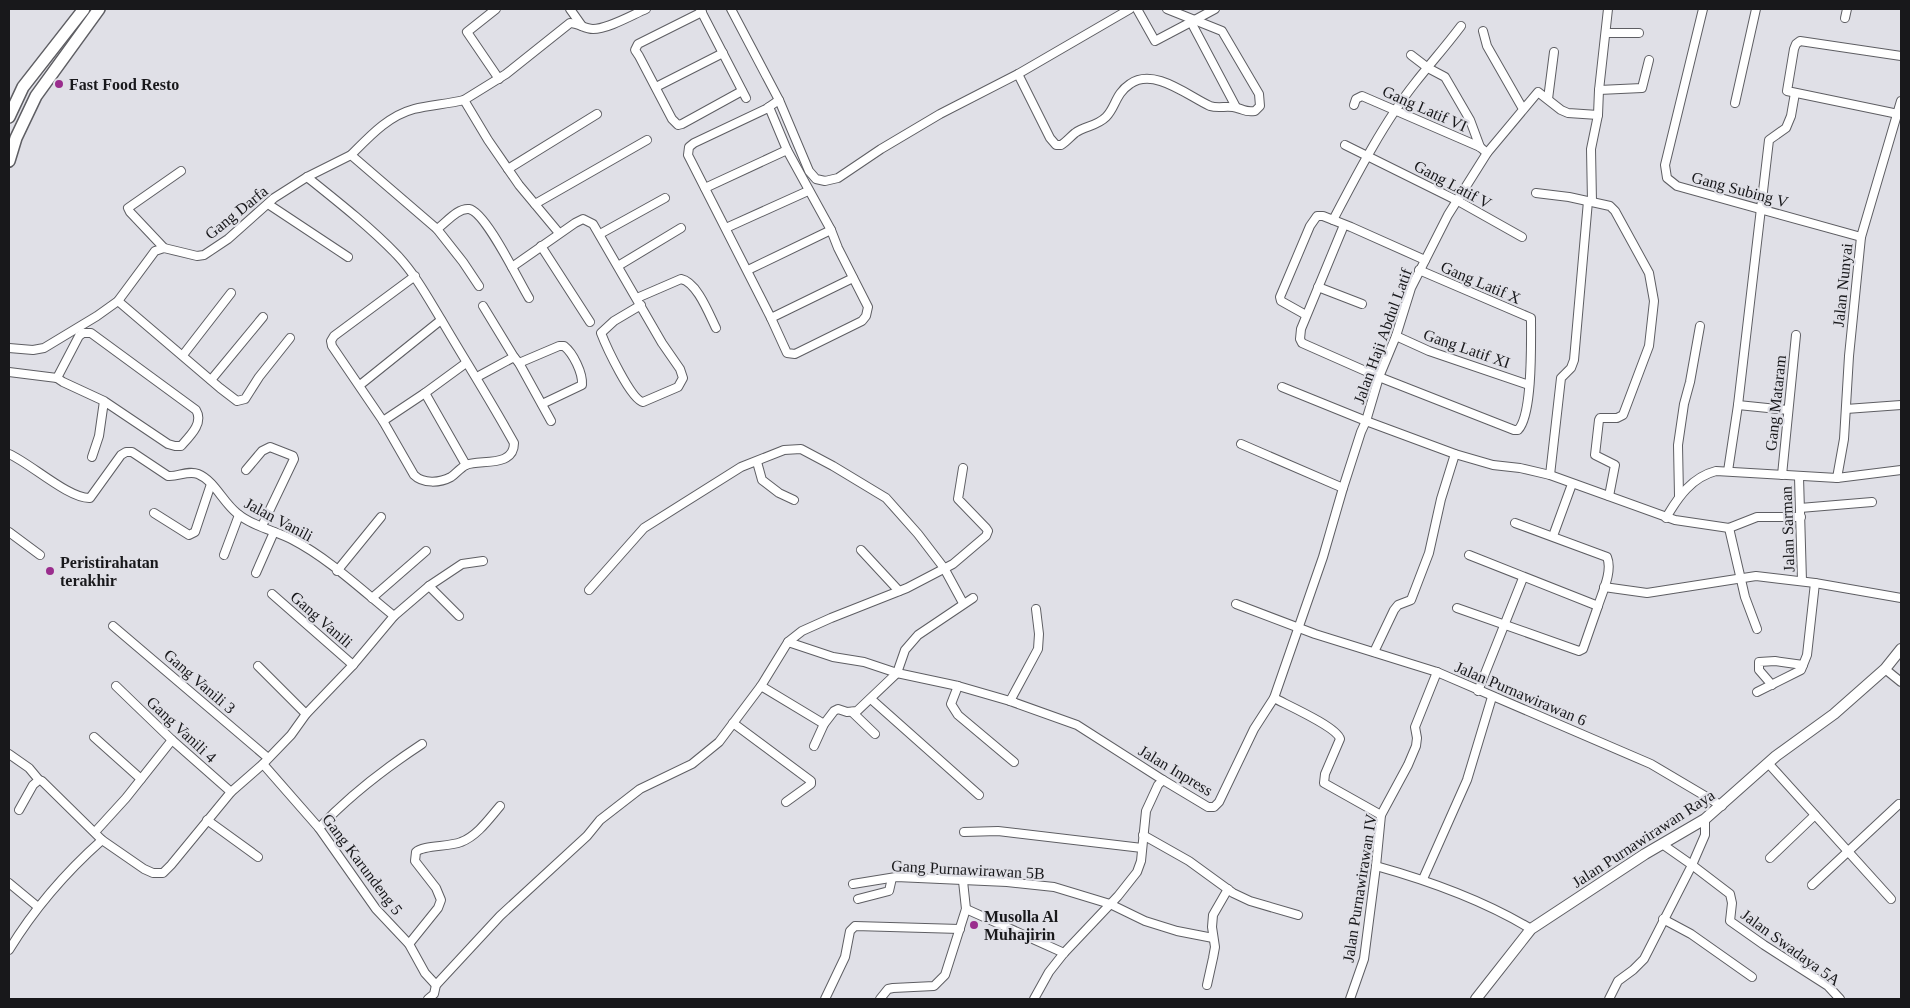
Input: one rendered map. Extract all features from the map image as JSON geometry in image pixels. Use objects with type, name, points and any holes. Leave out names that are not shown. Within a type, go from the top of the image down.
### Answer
[{"type":"main road","points":[[9,117],[23,87],[84,9]]},
{"type":"main road","points":[[9,161],[12,136],[36,96],[99,9]]},
{"type":"main road","points":[[23,87],[36,96]]},
{"type":"street","points":[[496,9],[467,32],[499,78]]},
{"type":"street","points":[[570,9],[582,26]]},
{"type":"street","points":[[559,234],[519,185],[488,140],[464,100],[527,59],[565,26],[576,23],[593,29],[611,24],[646,9]]},
{"type":"street","points":[[731,9],[779,100],[809,171],[816,179],[825,181],[838,178],[881,149],[940,114],[1018,74],[1089,31],[1130,9]]},
{"type":"street","points":[[1137,9],[1155,41],[1216,9]]},
{"type":"street","points":[[1018,74],[1050,138],[1056,145],[1061,145],[1076,132],[1096,124],[1107,116],[1118,94],[1131,83],[1144,78],[1173,86],[1212,106],[1236,108],[1244,112],[1255,111],[1260,106],[1259,94],[1222,31],[1167,9]]},
{"type":"street","points":[[1550,475],[1561,378],[1571,368],[1574,360],[1590,202],[1591,149],[1598,115],[1608,9]]},
{"type":"street","name":"Gang Subing V","points":[[1703,9],[1665,165],[1667,178],[1678,186],[1860,237]]},
{"type":"street","points":[[1735,103],[1756,9]]},
{"type":"street","points":[[1845,18],[1847,9]]},
{"type":"street","points":[[701,10],[744,95],[678,125],[672,119],[636,50],[636,46],[701,10]]},
{"type":"street","points":[[1193,21],[1236,108]]},
{"type":"street","points":[[1333,220],[1396,110],[1461,26]]},
{"type":"street","points":[[1483,32],[1487,46],[1523,109]]},
{"type":"street","points":[[1607,33],[1639,33]]},
{"type":"street","points":[[1898,114],[1787,91],[1794,49],[1800,41],[1901,56]]},
{"type":"street","points":[[1554,52],[1548,99],[1565,112],[1598,115]]},
{"type":"street","points":[[656,87],[723,54]]},
{"type":"street","points":[[1411,55],[1428,68],[1445,77],[1470,120],[1480,147]]},
{"type":"street","points":[[1599,90],[1642,88],[1649,60]]},
{"type":"street","name":"Jalan Haji Abdul Latif","points":[[1366,421],[1379,377],[1396,336],[1411,288],[1419,270],[1458,201],[1487,153],[1538,92],[1548,99]]},
{"type":"street","points":[[1728,471],[1738,405],[1769,140],[1786,128],[1791,116],[1795,93]]},
{"type":"street","name":"Gang Latif VI","points":[[1354,105],[1356,99],[1362,96],[1480,147],[1487,153]]},
{"type":"street","name":"Gang Darfa","points":[[164,248],[197,256],[204,255],[228,239],[268,204],[307,177],[351,155],[378,128],[400,114],[419,108],[464,100]]},
{"type":"street","points":[[769,107],[787,150],[830,230],[868,307],[866,316],[856,324],[793,355],[788,353],[748,270],[688,155],[689,147],[694,143],[769,107],[779,100]]},
{"type":"street","name":"Jalan Nunyai","points":[[1838,478],[1846,409],[1850,336],[1860,237],[1901,101]]},
{"type":"street","points":[[508,169],[598,114]]},
{"type":"street","points":[[535,204],[647,140]]},
{"type":"street","name":"Gang Latif V","points":[[1345,145],[1458,201],[1522,237]]},
{"type":"street","points":[[705,188],[787,150]]},
{"type":"street","points":[[351,155],[437,230],[463,262],[479,286]]},
{"type":"street","points":[[9,348],[33,350],[44,348],[118,301],[155,251],[164,248],[128,208],[180,171]]},
{"type":"street","points":[[307,177],[333,197],[397,254],[414,276],[466,363],[477,377],[512,438],[514,447],[510,454],[502,460],[466,465],[443,481],[425,482],[418,479],[360,385],[332,346],[332,339],[414,276]]},
{"type":"street","points":[[726,228],[808,191]]},
{"type":"street","points":[[1536,194],[1610,206],[1615,211],[1649,273],[1654,302],[1649,346],[1623,415],[1618,418],[1601,418],[1599,420],[1595,455],[1615,465],[1609,496]]},
{"type":"street","points":[[600,234],[665,198]]},
{"type":"street","points":[[268,204],[348,257]]},
{"type":"street","points":[[437,230],[459,212],[470,209],[480,215],[529,298]]},
{"type":"street","points":[[1306,316],[1281,300],[1280,293],[1313,220],[1318,216],[1333,220],[1425,260]]},
{"type":"street","points":[[512,267],[583,219],[593,224],[600,234],[639,302],[662,343],[680,369],[683,378],[678,387],[643,402],[636,399],[618,368],[601,332],[639,302],[681,279],[688,280],[694,286],[716,328]]},
{"type":"street","points":[[1344,225],[1300,335],[1302,343],[1379,377]]},
{"type":"street","points":[[618,266],[681,228]]},
{"type":"street","points":[[748,270],[830,230]]},
{"type":"street","points":[[541,246],[590,322]]},
{"type":"street","name":"Gang Latif X","points":[[1419,270],[1531,318]]},
{"type":"street","points":[[771,318],[853,278]]},
{"type":"street","points":[[1318,287],[1362,304]]},
{"type":"street","points":[[183,355],[231,293]]},
{"type":"street","points":[[118,301],[234,399],[243,400],[290,338]]},
{"type":"street","points":[[483,306],[552,421]]},
{"type":"street","points":[[211,380],[263,317]]},
{"type":"street","name":"Gang Latif XI","points":[[1379,377],[1518,430],[1523,424],[1528,401],[1531,318]]},
{"type":"street","points":[[360,385],[441,320]]},
{"type":"street","points":[[1679,496],[1678,445],[1684,404],[1700,326]]},
{"type":"street","points":[[9,372],[57,378],[104,401],[168,444],[175,446],[182,446],[198,422],[199,414],[196,410],[91,333],[83,333],[79,336],[57,378]]},
{"type":"street","name":"Gang Mataram","points":[[1782,475],[1796,335]]},
{"type":"street","name":"Gang Latif XI","points":[[1396,336],[1429,351],[1529,385]]},
{"type":"street","points":[[477,377],[517,360],[564,346],[569,350],[581,374],[582,385],[542,404]]},
{"type":"street","points":[[383,421],[466,363]]},
{"type":"street","points":[[1282,387],[1454,454],[1493,465],[1520,468],[1550,475],[1666,518],[1729,528],[1757,517],[1801,517]]},
{"type":"street","points":[[425,393],[466,465]]},
{"type":"street","points":[[92,457],[100,436],[104,401]]},
{"type":"street","points":[[1738,405],[1788,410]]},
{"type":"street","points":[[1846,409],[1901,405]]},
{"type":"street","name":"Jalan Inpress","points":[[788,642],[833,657],[864,662],[897,673],[958,686],[1010,701],[1077,724],[1163,780],[1208,806],[1214,807],[1219,802],[1254,729],[1274,698],[1323,557],[1343,488],[1366,421]]},
{"type":"street","points":[[1241,444],[1343,488]]},
{"type":"street","points":[[246,470],[262,451],[270,447],[293,456],[294,459],[262,526]]},
{"type":"street","points":[[589,590],[644,528],[742,467],[784,450],[801,449],[886,498],[918,534],[944,568],[963,603]]},
{"type":"street","name":"Jalan Vanili","points":[[9,454],[19,458],[67,490],[84,498],[90,498],[121,455],[128,451],[168,476],[196,473],[211,484],[239,516],[294,540],[394,616]]},
{"type":"street","points":[[1374,652],[1394,610],[1398,605],[1410,602],[1413,595],[1429,554],[1441,499],[1454,454]]},
{"type":"street","points":[[757,462],[762,480],[779,494],[794,500]]},
{"type":"street","points":[[428,999],[434,994],[436,985],[500,916],[587,836],[600,820],[640,789],[692,764],[718,742],[761,686],[788,642],[802,631],[899,591],[953,564],[988,532],[988,529],[979,518],[958,499],[963,468]]},
{"type":"street","points":[[1666,518],[1686,488],[1705,474],[1716,471],[1838,478],[1901,470]]},
{"type":"street","name":"Jalan Sarman","points":[[1799,477],[1802,581]]},
{"type":"street","points":[[154,513],[189,535],[192,534],[211,484]]},
{"type":"street","points":[[1553,536],[1572,484]]},
{"type":"street","points":[[1800,508],[1872,502]]},
{"type":"street","points":[[224,555],[239,516]]},
{"type":"street","points":[[337,571],[381,517]]},
{"type":"street","points":[[1457,608],[1579,651],[1583,649],[1604,587],[1609,563],[1608,557],[1515,523]]},
{"type":"street","points":[[1729,528],[1741,579],[1757,629]]},
{"type":"street","points":[[9,532],[40,555]]},
{"type":"street","points":[[256,573],[274,532]]},
{"type":"street","points":[[861,550],[899,591]]},
{"type":"street","points":[[372,598],[426,551]]},
{"type":"street","points":[[1469,555],[1523,578],[1598,606]]},
{"type":"street","points":[[9,754],[29,768],[39,780],[47,784],[102,840],[153,874],[163,873],[231,792],[266,761],[291,735],[306,714],[353,664],[394,616],[429,586],[462,564],[483,561]]},
{"type":"street","points":[[1604,587],[1647,593],[1756,576],[1802,581],[1901,598]]},
{"type":"street","points":[[1478,690],[1523,578]]},
{"type":"street","points":[[1757,692],[1799,672],[1803,665],[1807,656],[1815,583]]},
{"type":"street","points":[[429,586],[458,616]]},
{"type":"street","name":"Gang Vanili","points":[[272,594],[353,664]]},
{"type":"street","points":[[814,746],[824,724],[835,710],[857,711],[897,673],[905,650],[918,635],[973,598]]},
{"type":"street","name":"Jalan Purnawirawan 6","points":[[1236,604],[1315,634],[1437,672],[1651,764],[1722,806]]},
{"type":"street","points":[[1010,701],[1038,649],[1040,634],[1036,608]]},
{"type":"street","name":"Gang Vanili 3","points":[[113,626],[266,761]]},
{"type":"street","name":"Jalan Purnawirawan Raya","points":[[1476,999],[1531,929],[1662,844],[1705,819],[1722,806],[1768,763],[1834,714],[1886,669],[1901,649]]},
{"type":"street","points":[[1772,685],[1759,670],[1759,662],[1775,661],[1803,665]]},
{"type":"street","points":[[258,666],[306,714]]},
{"type":"street","points":[[1886,669],[1901,682]]},
{"type":"street","name":"Jalan Purnawirawan IV","points":[[1350,999],[1364,959],[1381,815],[1416,746],[1415,727],[1437,672]]},
{"type":"street","name":"Gang Vanili 4","points":[[116,686],[172,740],[231,792]]},
{"type":"street","points":[[761,686],[824,724]]},
{"type":"street","points":[[958,686],[950,704],[958,715],[1014,762]]},
{"type":"street","points":[[1423,879],[1467,780],[1492,697]]},
{"type":"street","points":[[1274,698],[1322,722],[1339,734],[1340,739],[1324,774],[1324,783],[1381,815]]},
{"type":"street","points":[[871,699],[980,795]]},
{"type":"street","points":[[852,712],[875,734]]},
{"type":"street","points":[[734,723],[811,781],[811,784],[786,802]]},
{"type":"street","points":[[94,737],[141,779]]},
{"type":"street","points":[[95,832],[172,740]]},
{"type":"street","points":[[319,828],[340,806],[367,783],[422,744]]},
{"type":"street","name":"Gang Karundeng 5","points":[[266,761],[319,828],[376,909],[409,944],[426,973],[436,985]]},
{"type":"street","points":[[1768,763],[1890,899]]},
{"type":"street","points":[[19,810],[33,786],[39,780]]},
{"type":"street","points":[[1034,999],[1049,972],[1064,953],[1137,872],[1141,861],[1146,811],[1158,785],[1163,780]]},
{"type":"street","points":[[1812,885],[1899,804]]},
{"type":"street","points":[[409,944],[438,908],[441,900],[436,888],[415,861],[416,852],[421,848],[443,847],[461,842],[473,836],[500,806]]},
{"type":"street","points":[[1770,858],[1815,815]]},
{"type":"street","points":[[1609,999],[1618,981],[1633,970],[1644,958],[1692,865],[1705,835],[1705,819]]},
{"type":"street","points":[[207,820],[258,857]]},
{"type":"street","points":[[964,832],[998,831],[1142,848]]},
{"type":"street","points":[[1143,835],[1189,861],[1228,889],[1250,901],[1298,916]]},
{"type":"street","points":[[9,950],[38,907],[85,854],[102,840]]},
{"type":"street","points":[[1662,844],[1692,865]]},
{"type":"street","name":"Jalan Swadaya 5A","points":[[1692,865],[1730,894],[1732,903],[1729,918],[1731,923],[1828,986],[1840,999]]},
{"type":"street","points":[[1376,866],[1423,879],[1481,902],[1531,929]]},
{"type":"street","points":[[858,899],[889,891],[892,878]]},
{"type":"street","name":"Gang Purnawirawan 5B","points":[[854,884],[892,878],[1007,882],[1054,887],[1110,904],[1145,921],[1213,938]]},
{"type":"street","points":[[880,999],[888,989],[934,986],[945,974],[966,910],[963,881]]},
{"type":"street","points":[[9,883],[38,907]]},
{"type":"street","points":[[1207,985],[1214,958],[1212,927],[1214,916],[1228,889]]},
{"type":"street","points":[[966,910],[1064,953]]},
{"type":"street","points":[[1663,919],[1692,934],[1752,977]]},
{"type":"street","points":[[825,999],[844,957],[850,931],[855,926],[960,929]]},
{"type":"place","name":"Fast Food Resto","points":[[59,84]]},
{"type":"place","name":"Peristirahatan terakhir","points":[[50,571]]},
{"type":"place","name":"Musolla Al Muhajirin","points":[[974,925]]}]
